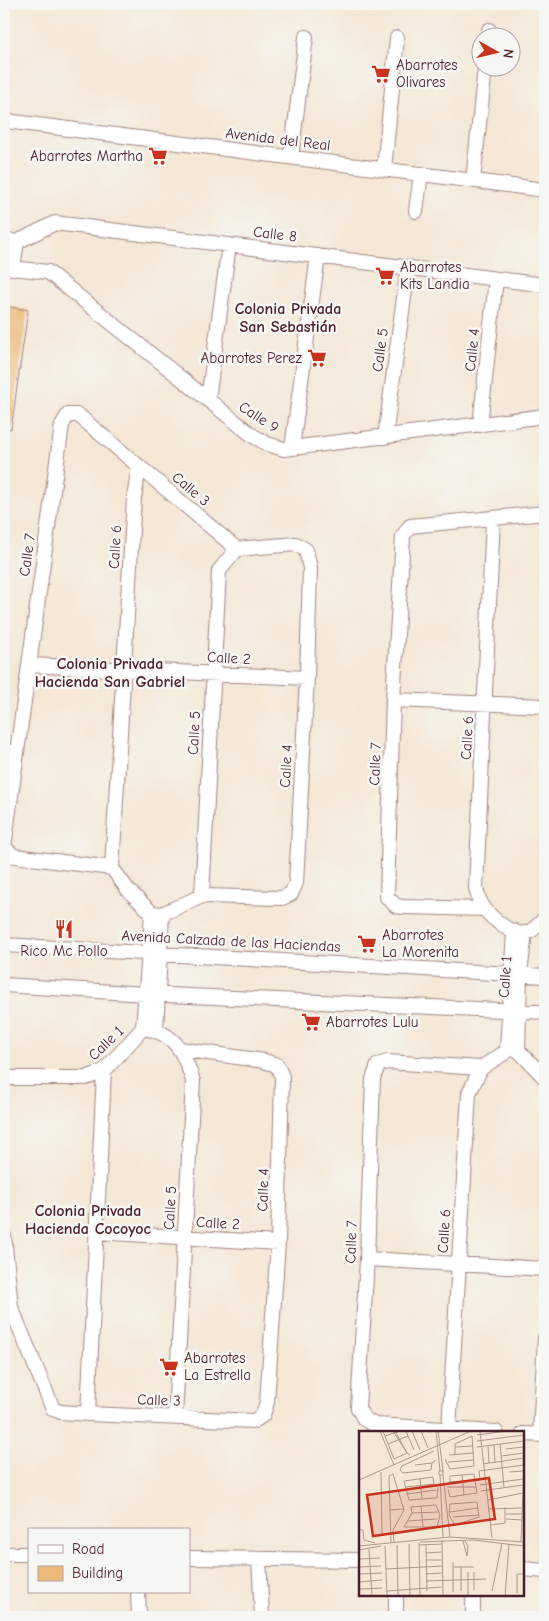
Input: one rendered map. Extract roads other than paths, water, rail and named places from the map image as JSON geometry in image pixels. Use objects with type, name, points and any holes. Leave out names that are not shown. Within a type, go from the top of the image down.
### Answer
[{"type":"street","points":[[291,157],[306,37]]},
{"type":"street","points":[[384,169],[397,38]]},
{"type":"street","points":[[473,180],[484,78]]},
{"type":"street","name":"Avenida del Real","points":[[5,119],[545,190]]},
{"type":"street","points":[[416,211],[421,174]]},
{"type":"street","name":"Calle 8","points":[[10,241],[56,223],[545,285]]},
{"type":"street","points":[[8,268],[10,241]]},
{"type":"street","points":[[208,400],[229,245]]},
{"type":"street","points":[[292,448],[318,256]]},
{"type":"street","name":"Calle 9","points":[[8,268],[48,272],[252,435],[267,444],[284,449],[545,416]]},
{"type":"street","name":"Calle 5","points":[[385,437],[408,268]]},
{"type":"street","name":"Calle 4","points":[[480,425],[496,279]]},
{"type":"street","name":"Calle 3","points":[[68,415],[78,415],[237,549]]},
{"type":"street","name":"Calle 7","points":[[68,415],[62,425],[4,847],[14,856],[112,868]]},
{"type":"street","name":"Calle 6","points":[[112,868],[134,498],[138,467]]},
{"type":"street","points":[[493,518],[545,513]]},
{"type":"street","name":"Calle 6","points":[[493,518],[476,888],[479,900],[485,909],[496,920],[519,932]]},
{"type":"street","name":"Calle 7","points":[[485,909],[403,907],[396,906],[387,897],[393,700],[404,531],[410,526],[493,518]]},
{"type":"street","name":"Calle 4","points":[[202,896],[282,898],[291,894],[296,883],[307,678],[310,568],[306,550],[296,544],[237,549]]},
{"type":"street","name":"Calle 5","points":[[202,896],[219,571],[237,549]]},
{"type":"street","name":"Calle 2","points":[[29,665],[307,678]]},
{"type":"street","points":[[393,700],[545,706]]},
{"type":"street","points":[[112,868],[128,890],[157,913],[202,896]]},
{"type":"street","name":"Calle 1","points":[[4,1081],[10,1078],[86,1078],[104,1071],[150,1029],[157,913]]},
{"type":"street","points":[[519,932],[534,929],[545,918]]},
{"type":"street","name":"Calle 1","points":[[512,1050],[515,974],[519,932]]},
{"type":"street","name":"Avenida Calzada de las Haciendas","points":[[4,945],[545,976]]},
{"type":"street","points":[[4,985],[151,994],[545,1012]]},
{"type":"street","name":"Calle 5","points":[[150,1029],[166,1034],[180,1049],[193,1080],[176,1417]]},
{"type":"street","name":"Calle 4","points":[[180,1049],[277,1065],[282,1077],[278,1243],[267,1402],[264,1415]]},
{"type":"street","points":[[512,1050],[545,1078]]},
{"type":"street","name":"Calle 6","points":[[448,1430],[469,1093],[481,1068],[512,1050]]},
{"type":"street","name":"Calle 7","points":[[448,1430],[375,1425],[364,1420],[358,1408],[367,1258],[373,1079],[378,1065],[388,1062],[481,1068]]},
{"type":"street","points":[[88,1414],[104,1071]]},
{"type":"street","name":"Calle 2","points":[[96,1232],[278,1243]]},
{"type":"street","name":"Calle 3","points":[[4,1236],[11,1308],[53,1409],[61,1412],[88,1414],[254,1421],[264,1415]]},
{"type":"street","points":[[367,1258],[545,1270]]},
{"type":"street","points":[[524,1434],[543,1435],[545,1336]]},
{"type":"street","points":[[448,1430],[472,1431]]},
{"type":"street","points":[[4,1554],[28,1554]]},
{"type":"street","points":[[190,1558],[359,1560]]},
{"type":"street","points":[[259,1559],[262,1617]]},
{"type":"street","points":[[524,1569],[545,1570]]},
{"type":"street","points":[[138,1594],[138,1617]]},
{"type":"street","points":[[396,1596],[396,1617]]},
{"type":"street","points":[[473,1617],[474,1596]]},
{"type":"place","name":"Abarrotes Olivares","points":[[381,74]]},
{"type":"place","name":"Abarrotes Martha","points":[[158,156]]},
{"type":"place","name":"Abarrotes Kits Landia","points":[[385,276]]},
{"type":"place","name":"Abarrotes Perez","points":[[317,358]]},
{"type":"place","name":"Rico Mc Pollo","points":[[64,929]]},
{"type":"place","name":"Abarrotes La Morenita","points":[[367,944]]},
{"type":"place","name":"Abarrotes Lulu","points":[[311,1022]]},
{"type":"place","name":"Abarrotes La Estrella","points":[[169,1367]]},
{"type":"district","name":"Colonia Privada San Sebastián","points":[[288,317]]},
{"type":"district","name":"Colonia Privada Hacienda San Gabriel","points":[[110,672]]},
{"type":"district","name":"Colonia Privada Hacienda Cocoyoc","points":[[88,1219]]}]
